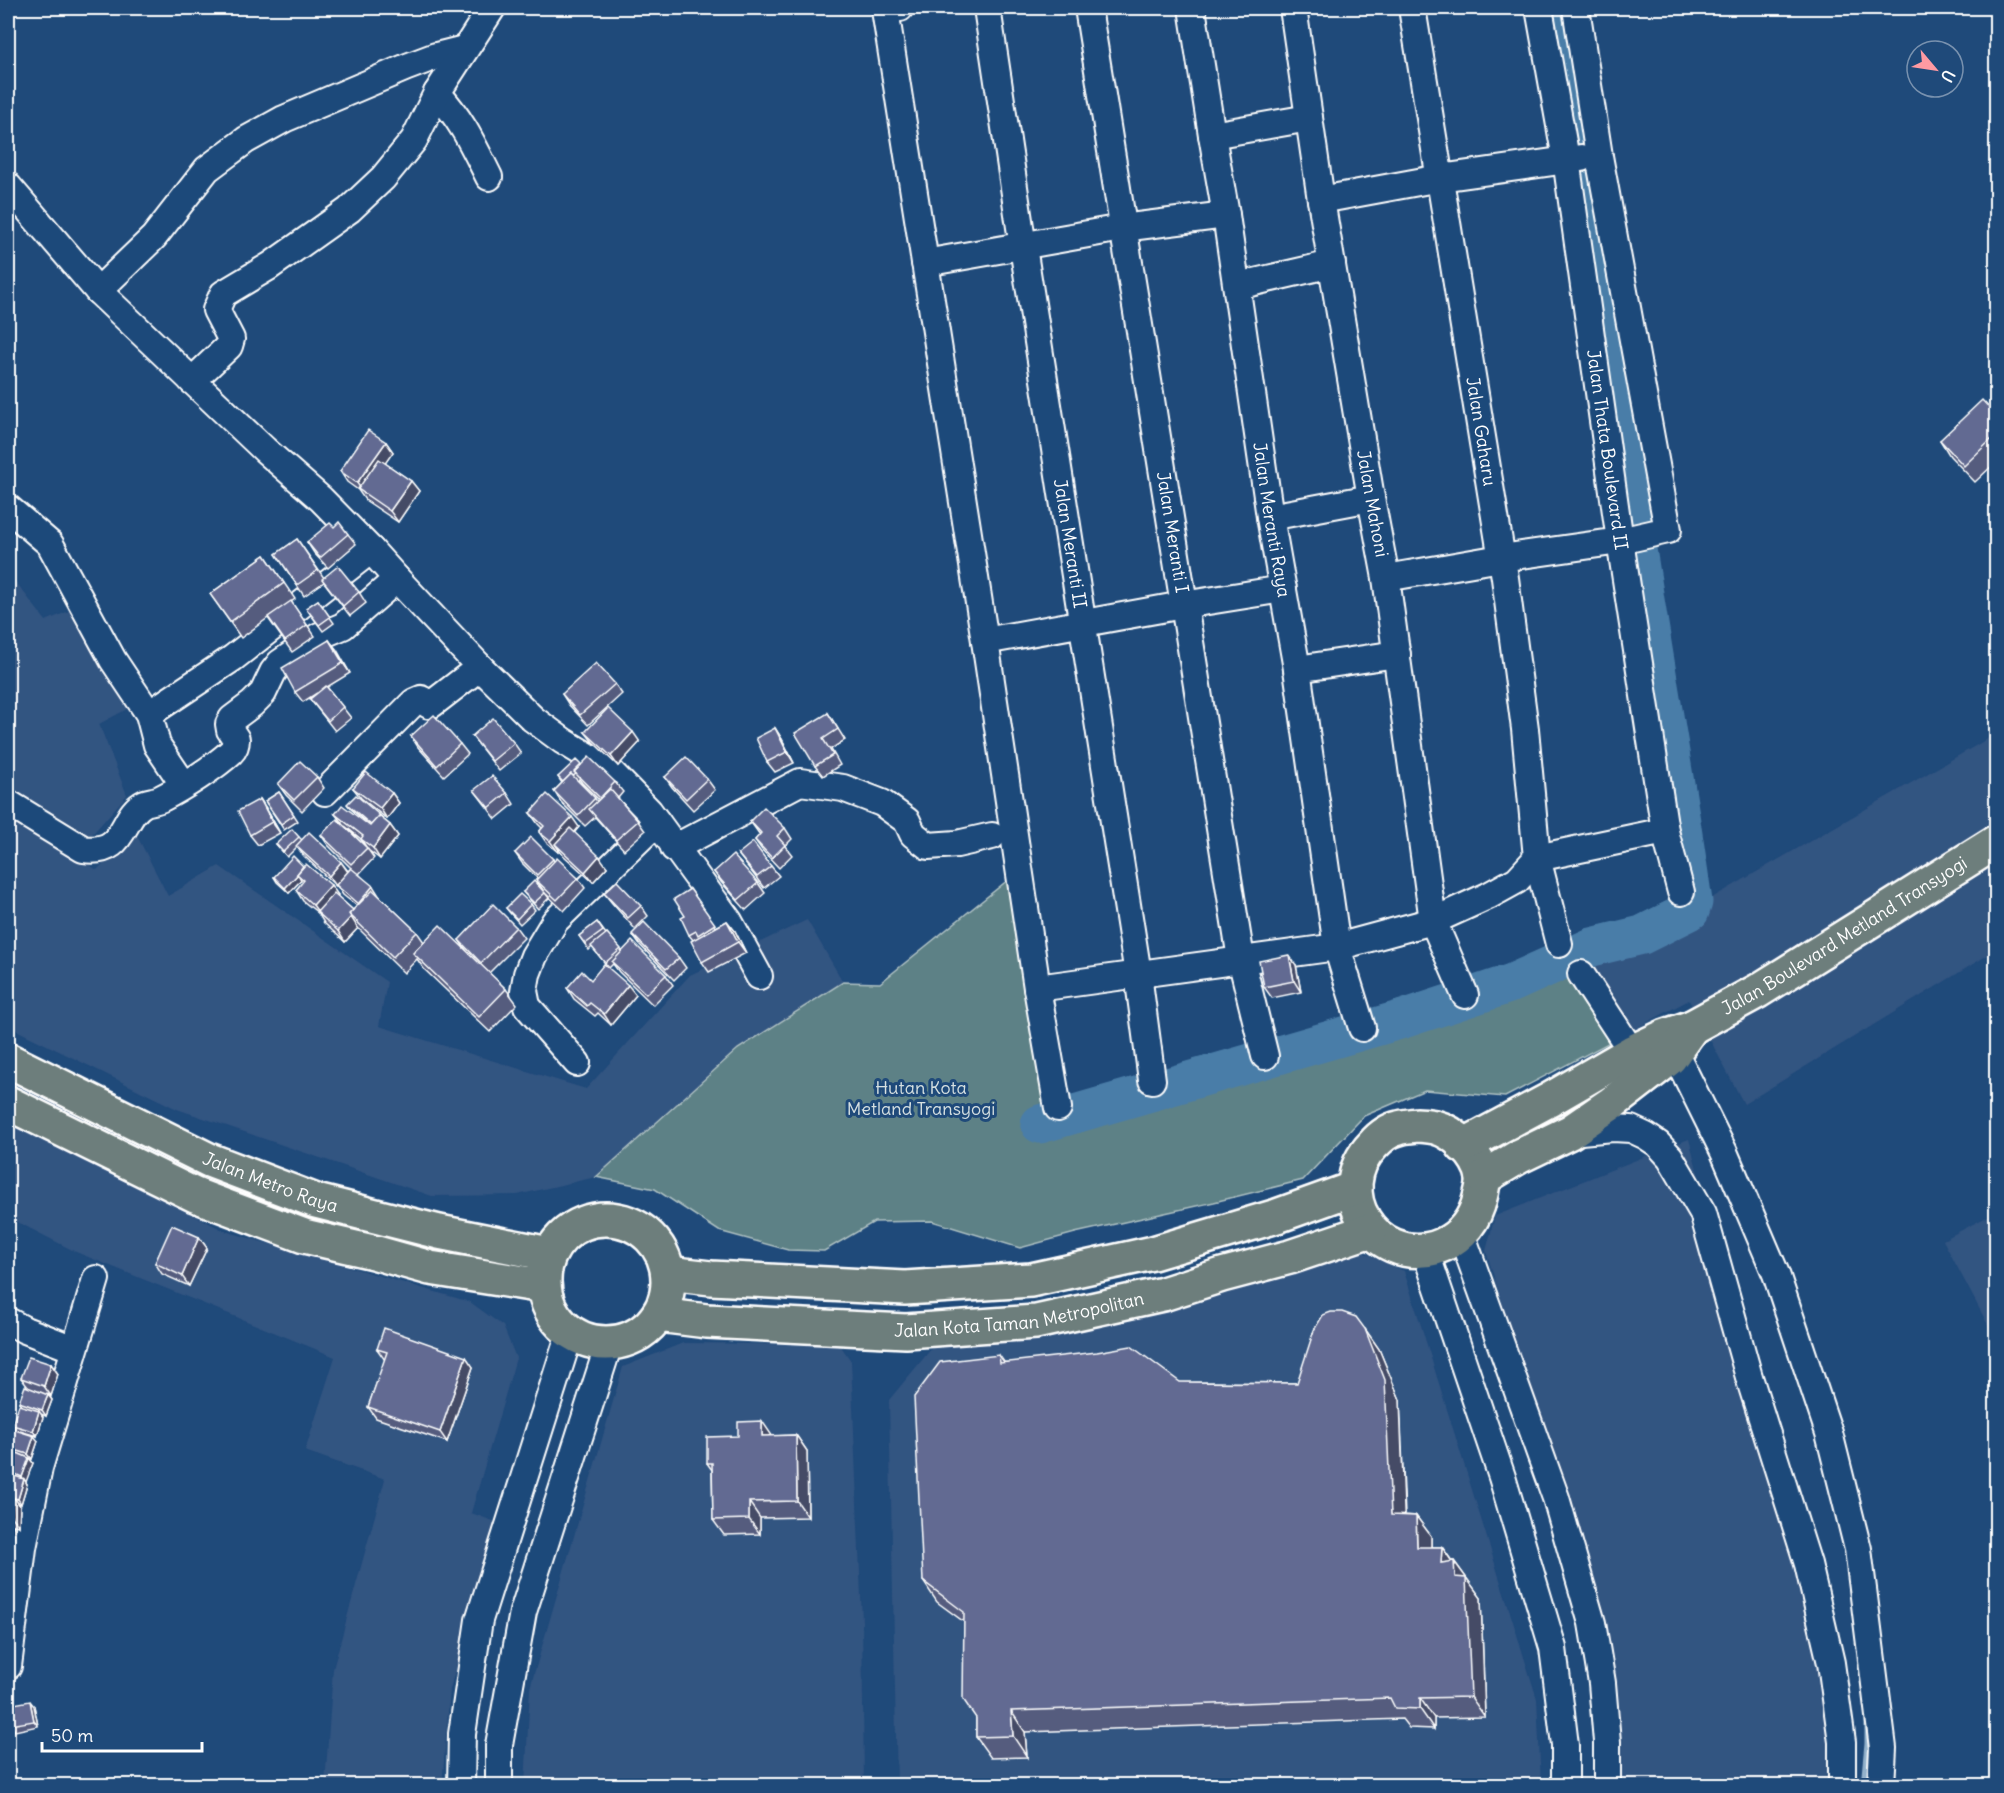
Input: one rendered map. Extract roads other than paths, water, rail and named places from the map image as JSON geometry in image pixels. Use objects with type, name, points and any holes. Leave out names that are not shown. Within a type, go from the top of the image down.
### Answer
[{"type":"main road","name":"Jalan Boulevard Metland Transyogi","points":[[1678,1039],[1996,842]]},
{"type":"main road","points":[[1463,1146],[1632,1052],[1678,1039]]},
{"type":"main road","points":[[1483,1178],[1520,1156],[1570,1132],[1612,1103],[1678,1039]]},
{"type":"main road","name":"Jalan Metro Raya","points":[[8,1060],[209,1160],[316,1201],[439,1232],[549,1254]]},
{"type":"main road","name":"Jalan Metro Raya","points":[[8,1103],[195,1195],[304,1236],[430,1268],[543,1286]]},
{"type":"main road","points":[[1417,1125],[1436,1127],[1454,1136],[1463,1146],[1474,1158],[1483,1178],[1480,1198],[1473,1217],[1461,1233],[1445,1245],[1425,1250],[1405,1250],[1386,1243],[1371,1230],[1356,1203],[1355,1188],[1358,1169],[1367,1151],[1380,1137],[1397,1128],[1417,1125]]},
{"type":"main road","name":"Jalan Kota Taman Metropolitan","points":[[668,1273],[711,1278],[905,1288],[1031,1280],[1153,1253],[1277,1216],[1355,1188]]},
{"type":"main road","points":[[604,1218],[623,1220],[639,1227],[653,1240],[663,1255],[668,1273],[667,1294],[658,1315],[637,1335],[628,1340],[609,1344],[589,1342],[570,1333],[559,1324],[546,1300],[543,1286],[544,1270],[549,1254],[563,1235],[582,1222],[604,1218]]},
{"type":"main road","name":"Jalan Kota Taman Metropolitan","points":[[658,1315],[707,1322],[906,1331],[1036,1322],[1163,1294],[1290,1257],[1371,1230]]},
{"type":"street","points":[[192,381],[229,346],[231,339],[216,310],[223,294],[270,266],[349,210],[383,178],[414,140],[437,93],[492,8]]},
{"type":"street","points":[[890,8],[925,263],[986,641],[1037,988],[1058,1108]]},
{"type":"street","name":"Jalan Meranti II","points":[[987,8],[1138,974],[1152,1080]]},
{"type":"street","name":"Jalan Meranti I","points":[[1088,8],[1241,959],[1265,1056]]},
{"type":"street","name":"Jalan Meranti Raya","points":[[1192,8],[1237,286],[1270,517],[1297,669],[1337,947],[1362,1028]]},
{"type":"street","name":"Jalan Mahoni","points":[[1293,8],[1321,200],[1386,578],[1433,921],[1465,995]]},
{"type":"street","name":"Jalan Gaharu","points":[[1412,8],[1501,558],[1525,729],[1537,858],[1559,944]]},
{"type":"street","name":"Jalan Thata Boulevard II","points":[[1539,8],[1582,158],[1643,536],[1665,831],[1681,892]]},
{"type":"street","name":"Jalan Thata Boulevard II","points":[[1576,8],[1582,158],[1643,536]]},
{"type":"street","points":[[98,291],[154,237],[207,169],[246,140],[284,119],[407,67],[464,49]]},
{"type":"street","points":[[437,93],[455,112],[489,177]]},
{"type":"street","points":[[1212,135],[1309,118]]},
{"type":"street","points":[[1321,200],[1440,178],[1582,158]]},
{"type":"street","points":[[8,186],[98,291],[264,450],[321,499],[480,667],[533,719],[563,741],[606,767],[657,822],[729,921],[759,976]]},
{"type":"street","points":[[925,263],[1122,228],[1226,215]]},
{"type":"street","points":[[1237,286],[1332,264]]},
{"type":"street","points":[[1270,517],[1371,498]]},
{"type":"street","points":[[8,508],[50,544],[113,660],[149,714],[157,745],[184,785]]},
{"type":"street","points":[[1386,578],[1643,536]]},
{"type":"street","points":[[149,714],[233,658],[371,550]]},
{"type":"street","points":[[8,803],[83,849],[94,851],[113,843],[136,810],[144,803],[160,799],[184,785],[231,752],[236,739],[229,724],[263,693],[280,663],[320,636],[343,626],[397,579]]},
{"type":"street","points":[[986,641],[1283,589]]},
{"type":"street","points":[[1297,669],[1397,654]]},
{"type":"street","points":[[325,792],[414,702],[421,699],[429,705],[432,704],[480,667]]},
{"type":"street","points":[[674,848],[800,782],[843,788],[882,803],[907,821],[913,834],[928,846],[957,844],[992,836]]},
{"type":"street","points":[[577,1063],[527,1006],[524,991],[527,974],[534,956],[555,921],[657,822]]},
{"type":"street","points":[[1037,988],[1337,947],[1433,921],[1488,896],[1516,880],[1537,858],[1665,831]]},
{"type":"street","points":[[1581,974],[1632,1052]]},
{"type":"street","points":[[1678,1039],[1776,1274],[1829,1433],[1858,1549],[1883,1748],[1881,1785]]},
{"type":"street","points":[[1570,1132],[1613,1128],[1631,1129],[1646,1136],[1658,1144],[1670,1157],[1703,1213],[1749,1377],[1808,1564],[1832,1663],[1842,1742],[1842,1785]]},
{"type":"street","points":[[1461,1233],[1556,1498],[1592,1623],[1602,1683],[1607,1742],[1607,1785]]},
{"type":"street","points":[[1425,1250],[1502,1477],[1553,1648],[1565,1745],[1565,1785]]},
{"type":"street","points":[[8,1666],[23,1548],[39,1468],[96,1279]]},
{"type":"street","points":[[8,1321],[74,1349]]},
{"type":"street","points":[[461,1785],[462,1734],[479,1620],[570,1333]]},
{"type":"street","points":[[499,1785],[499,1745],[523,1612],[609,1344]]},
{"type":"waterway","points":[[1040,1124],[1403,1019],[1512,983],[1592,947],[1642,935],[1690,911],[1693,902],[1686,854],[1639,564],[1556,8]]},
{"type":"waterway","points":[[1864,1786],[1868,1721]]},
{"type":"park label","name":"Hutan Kota Metland Transyogi","points":[[921,1098]]}]
